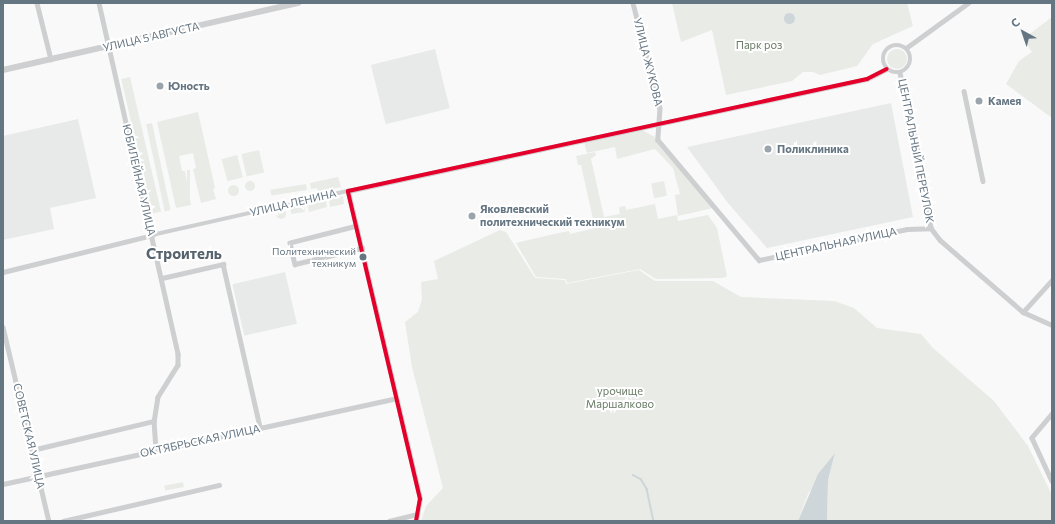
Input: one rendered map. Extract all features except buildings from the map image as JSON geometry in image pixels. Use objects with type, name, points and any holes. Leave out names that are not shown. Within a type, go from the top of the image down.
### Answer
[{"type":"street","points":[[37,3],[51,59]]},
{"type":"street","name":"ЮБИЛЕЙНАЯ УЛИЦА","points":[[99,3],[177,347],[178,365],[158,397],[154,421],[156,450]]},
{"type":"street","name":"УЛИЦА 5 АВГУСТА","points":[[3,70],[299,3]]},
{"type":"street","name":"УЛИЦА ЖУКОВА","points":[[633,3],[660,108],[661,122]]},
{"type":"street","points":[[906,48],[968,3]]},
{"type":"street","points":[[895,45],[906,48],[911,62],[909,67],[900,73],[887,69],[883,60],[886,50],[895,45]]},
{"type":"street","name":"УЛИЦА ЛЕНИНА","points":[[3,272],[152,235],[348,191],[661,122],[867,79],[887,69]]},
{"type":"street","name":"ЦЕНТРАЛЬНЫЙ ПЕРЕУЛОК","points":[[900,73],[919,159],[931,228]]},
{"type":"street","points":[[964,91],[983,181]]},
{"type":"street","name":"ЦЕНТРАЛЬНАЯ УЛИЦА","points":[[661,122],[658,140],[759,260],[906,229],[931,228]]},
{"type":"street","points":[[348,191],[420,499],[416,521]]},
{"type":"street","points":[[356,226],[290,244],[295,264],[362,248]]},
{"type":"street","points":[[931,228],[940,240],[1023,312],[1052,325]]},
{"type":"street","points":[[162,278],[224,264],[260,427]]},
{"type":"street","points":[[1023,312],[1052,280]]},
{"type":"street","name":"СОВЕТСКАЯ УЛИЦА","points":[[3,327],[49,521]]},
{"type":"street","name":"ОКТЯБРЬСКАЯ УЛИЦА","points":[[3,484],[396,398]]},
{"type":"street","points":[[1052,414],[1032,438],[1052,481]]},
{"type":"street","points":[[32,450],[154,421]]},
{"type":"street","points":[[63,521],[219,485]]},
{"type":"street","points":[[388,521],[417,514]]},
{"type":"shaded area","points":[[789,12],[793,14],[795,18],[793,22],[789,24],[785,22],[783,18],[785,14]]},
{"type":"shaded area","points":[[435,49],[450,108],[386,124],[371,65]]},
{"type":"shaded area","points":[[891,103],[913,217],[767,248],[728,203],[687,147]]},
{"type":"shaded area","points":[[78,119],[96,198],[50,208],[54,229],[3,240],[3,136]]},
{"type":"shaded area","points":[[285,272],[297,324],[244,336],[232,284]]},
{"type":"shaded area","points":[[835,453],[828,480],[827,521],[798,521],[818,474]]},
{"type":"green space","name":"Парк роз","points":[[672,3],[907,3],[913,26],[873,44],[857,66],[820,75],[813,72],[803,72],[792,81],[726,95],[712,30],[681,42]]},
{"type":"green space","points":[[1052,17],[1052,118],[1006,84],[1019,61],[1032,52],[1023,39]]},
{"type":"green space","points":[[897,49],[904,52],[907,59],[904,66],[897,69],[890,66],[887,59],[890,52]]},
{"type":"green space","points":[[130,77],[161,211],[152,213],[121,79]]},
{"type":"green space","points":[[198,112],[215,188],[213,189],[216,199],[201,203],[193,169],[196,168],[193,153],[179,156],[182,171],[185,171],[191,205],[176,208],[157,122]]},
{"type":"green space","points":[[152,123],[171,210],[165,211],[146,124]]},
{"type":"green space","points":[[642,130],[655,137],[713,208],[678,216],[675,195],[680,194],[673,168],[655,149],[617,159],[615,147],[587,153],[584,142]]},
{"type":"green space","points":[[259,150],[264,172],[247,176],[241,154]]},
{"type":"green space","points":[[595,152],[596,155],[591,159],[604,217],[620,214],[619,207],[625,206],[626,210],[655,204],[658,219],[677,215],[678,221],[708,215],[717,228],[727,276],[723,278],[656,279],[640,269],[567,283],[566,279],[536,277],[516,243],[569,231],[570,234],[595,228],[581,165],[578,165],[576,156]]},
{"type":"green space","points":[[237,155],[243,177],[227,181],[222,159]]},
{"type":"green space","points":[[187,170],[190,170],[190,205],[187,205]]},
{"type":"green space","points":[[338,177],[341,187],[318,192],[317,188],[311,189],[310,183]]},
{"type":"green space","points":[[250,181],[255,186],[250,191],[245,186]]},
{"type":"green space","points":[[664,181],[667,196],[654,198],[651,183]]},
{"type":"green space","points":[[306,184],[307,190],[271,196],[270,190]]},
{"type":"green space","points":[[231,185],[235,185],[237,186],[237,194],[231,195],[228,192],[228,188]]},
{"type":"green space","points":[[343,196],[344,204],[330,207],[329,200]]},
{"type":"green space","points":[[326,200],[327,207],[309,212],[307,204]]},
{"type":"green space","points":[[304,205],[305,212],[291,214],[290,207]]},
{"type":"green space","points":[[279,209],[283,209],[285,210],[285,218],[279,219],[276,216],[276,212]]},
{"type":"green space","name":"урочище Маршалково","points":[[500,230],[506,232],[535,278],[565,280],[566,284],[639,270],[655,281],[713,281],[741,297],[834,301],[854,308],[877,328],[921,334],[933,348],[994,401],[1028,446],[1052,495],[1052,521],[827,521],[828,480],[835,454],[808,494],[798,521],[421,521],[426,506],[443,488],[412,367],[405,322],[418,312],[422,299],[421,282],[438,279],[434,261]]},
{"type":"green space","points":[[183,482],[184,487],[165,491],[164,486]]},
{"type":"waterway","points":[[633,475],[641,479],[647,489],[654,521]]},
{"type":"transit line","points":[[416,521],[420,499],[348,191],[867,79],[887,69]]},
{"type":"place","name":"Юность","points":[[160,86]]},
{"type":"place","name":"Камея","points":[[979,101]]},
{"type":"place","name":"Поликлиника","points":[[768,149]]},
{"type":"place","name":"Яковлевский политехнический техникум","points":[[472,216]]},
{"type":"place","name":"Политехнический техникум","points":[[363,257]]},
{"type":"district","name":"Строитель","points":[[184,254]]}]
